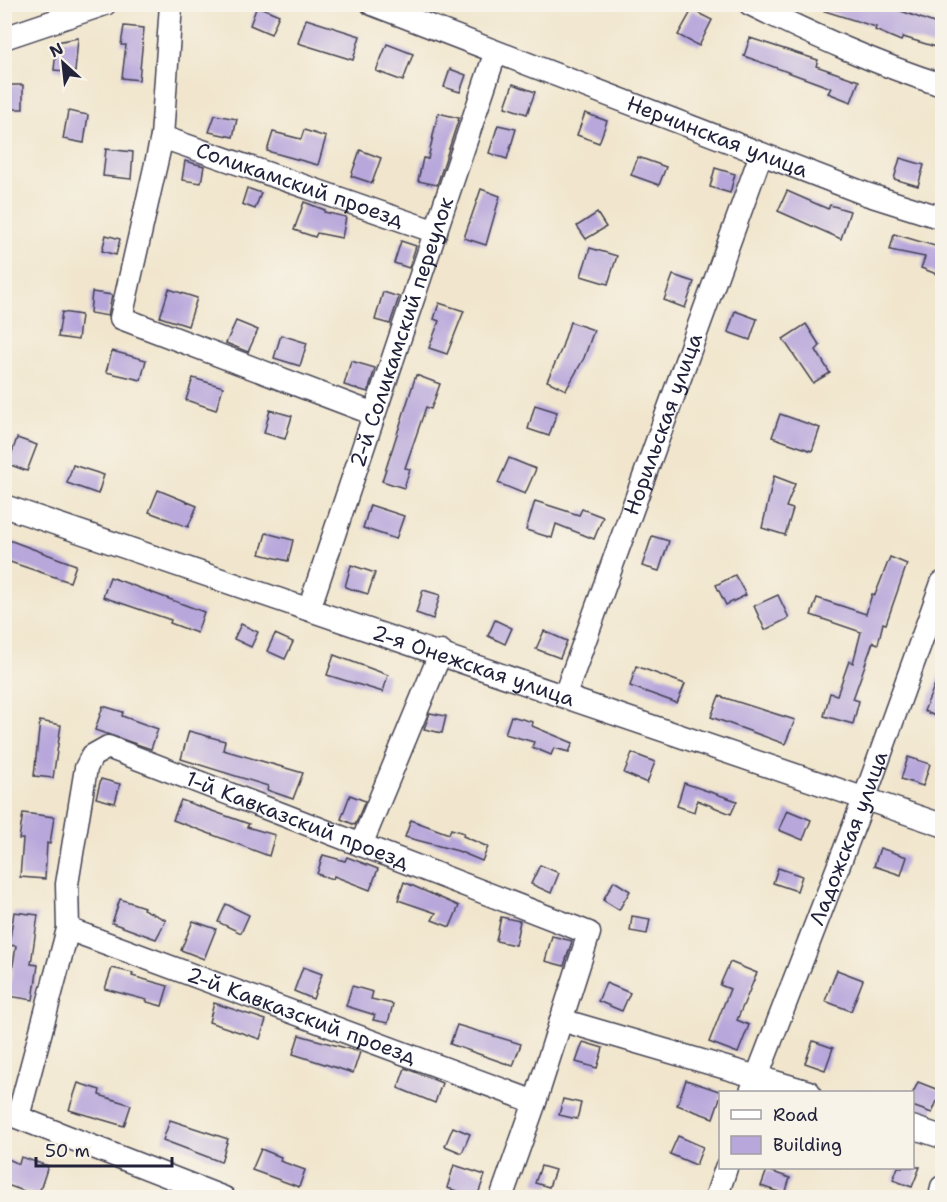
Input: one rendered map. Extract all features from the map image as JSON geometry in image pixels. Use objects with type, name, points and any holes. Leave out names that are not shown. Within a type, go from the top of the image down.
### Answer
[{"type":"street","points":[[4,38],[105,4]]},
{"type":"street","points":[[171,4],[162,137],[121,318],[374,414]]},
{"type":"street","name":"Нерчинская улица","points":[[372,4],[495,54],[866,194],[942,218]]},
{"type":"street","points":[[750,4],[819,37],[906,73],[942,85]]},
{"type":"street","name":"2-й Соликамский переулок","points":[[309,609],[495,54]]},
{"type":"street","name":"Соликамский проезд","points":[[162,137],[436,232]]},
{"type":"street","name":"Норильская улица","points":[[565,695],[761,154]]},
{"type":"street","name":"2-я Онежская улица","points":[[4,506],[441,652],[942,825]]},
{"type":"street","name":"Ладожская улица","points":[[754,1084],[866,797],[942,583]]},
{"type":"street","points":[[361,845],[441,652]]},
{"type":"street","name":"1-й Кавказский проезд","points":[[11,1114],[68,929],[67,884],[86,768],[92,756],[108,747],[589,933],[536,1102],[501,1197]]},
{"type":"street","name":"2-й Кавказский проезд","points":[[68,929],[536,1102]]},
{"type":"street","points":[[561,1020],[754,1084],[802,1091]]},
{"type":"street","points":[[11,1114],[224,1197]]},
{"type":"street","points":[[914,1128],[942,1137]]},
{"type":"street","points":[[716,1197],[725,1169]]},
{"type":"street","points":[[940,1197],[942,1187]]},
{"type":"building","points":[[815,4],[882,4],[942,26],[936,47],[903,37],[901,41],[875,30],[876,27],[815,8]]},
{"type":"building","points":[[257,6],[279,15],[271,34],[250,25]]},
{"type":"building","points":[[692,10],[712,20],[699,46],[678,35]]},
{"type":"building","points":[[306,19],[360,36],[353,60],[298,43]]},
{"type":"building","points":[[124,26],[144,28],[139,80],[122,78],[126,45],[121,45]]},
{"type":"building","points":[[78,38],[75,72],[54,70],[57,42]]},
{"type":"building","points":[[750,38],[818,60],[816,66],[859,81],[851,102],[828,93],[831,88],[744,56]]},
{"type":"building","points":[[387,44],[413,54],[403,81],[376,71]]},
{"type":"building","points":[[450,69],[466,75],[460,92],[444,87]]},
{"type":"building","points":[[513,84],[535,92],[527,114],[505,107]]},
{"type":"building","points":[[4,85],[23,85],[23,109],[4,109]]},
{"type":"building","points":[[68,111],[88,115],[84,143],[63,139]]},
{"type":"building","points":[[438,113],[459,118],[437,185],[418,181],[423,158],[428,159]]},
{"type":"building","points":[[585,113],[607,121],[599,143],[577,135]]},
{"type":"building","points":[[215,115],[237,119],[233,137],[209,132]]},
{"type":"building","points":[[498,125],[516,129],[507,159],[489,153]]},
{"type":"building","points":[[304,130],[326,137],[318,165],[267,151],[273,132],[301,139]]},
{"type":"building","points":[[106,149],[133,152],[131,179],[103,176]]},
{"type":"building","points":[[360,150],[381,158],[372,183],[351,176]]},
{"type":"building","points":[[638,157],[666,167],[659,185],[631,175]]},
{"type":"building","points":[[900,158],[924,165],[918,186],[894,179]]},
{"type":"building","points":[[185,161],[204,166],[201,183],[182,180]]},
{"type":"building","points":[[715,168],[735,174],[730,193],[710,187]]},
{"type":"building","points":[[247,188],[261,193],[255,209],[242,204]]},
{"type":"building","points":[[481,189],[500,196],[486,245],[464,238]]},
{"type":"building","points":[[787,191],[828,209],[830,205],[850,211],[841,239],[778,211]]},
{"type":"building","points":[[304,202],[325,210],[324,212],[346,217],[342,238],[317,233],[315,237],[294,230]]},
{"type":"building","points":[[597,213],[606,227],[586,239],[577,226]]},
{"type":"building","points":[[894,234],[942,248],[942,265],[939,275],[921,268],[925,257],[890,250]]},
{"type":"building","points":[[106,235],[120,239],[116,255],[102,251]]},
{"type":"building","points":[[401,241],[416,246],[409,268],[394,263]]},
{"type":"building","points":[[590,248],[617,256],[608,284],[581,276]]},
{"type":"building","points":[[673,275],[694,282],[685,308],[664,300]]},
{"type":"building","points":[[169,289],[197,298],[188,326],[160,317]]},
{"type":"building","points":[[92,292],[112,295],[108,316],[90,313]]},
{"type":"building","points":[[383,292],[399,297],[390,324],[375,320]]},
{"type":"building","points":[[439,303],[464,311],[447,354],[429,348],[439,321],[434,319]]},
{"type":"building","points":[[735,311],[757,319],[750,340],[728,332]]},
{"type":"building","points":[[62,312],[81,315],[78,340],[58,337]]},
{"type":"building","points":[[236,321],[258,330],[248,352],[226,343]]},
{"type":"building","points":[[570,322],[594,330],[584,358],[566,390],[547,381]]},
{"type":"building","points":[[806,324],[820,346],[816,350],[830,373],[813,383],[783,339]]},
{"type":"building","points":[[281,335],[307,343],[300,366],[274,358]]},
{"type":"building","points":[[112,351],[146,360],[141,380],[106,372]]},
{"type":"building","points":[[351,361],[375,368],[368,392],[344,385]]},
{"type":"building","points":[[416,375],[440,384],[431,409],[426,407],[405,468],[410,469],[404,488],[382,481]]},
{"type":"building","points":[[193,378],[223,387],[216,410],[186,400]]},
{"type":"building","points":[[535,405],[557,412],[549,436],[528,429]]},
{"type":"building","points":[[270,410],[292,416],[285,439],[264,433]]},
{"type":"building","points":[[780,414],[820,428],[812,451],[772,437]]},
{"type":"building","points":[[17,438],[37,445],[27,471],[8,464]]},
{"type":"building","points":[[509,458],[536,469],[525,494],[498,483]]},
{"type":"building","points":[[73,465],[104,475],[98,494],[67,483]]},
{"type":"building","points":[[774,476],[795,484],[786,507],[793,509],[785,535],[762,528]]},
{"type":"building","points":[[158,490],[197,506],[188,527],[149,512]]},
{"type":"building","points":[[535,501],[579,515],[582,509],[603,517],[594,539],[556,524],[552,538],[526,530]]},
{"type":"building","points":[[370,505],[404,516],[396,539],[363,528]]},
{"type":"building","points":[[266,533],[293,540],[288,561],[260,554]]},
{"type":"building","points":[[652,536],[669,541],[659,571],[642,566]]},
{"type":"building","points":[[9,540],[76,565],[70,582],[4,560]]},
{"type":"building","points":[[890,557],[907,564],[886,624],[883,623],[878,644],[873,642],[853,699],[859,701],[853,724],[824,716],[830,693],[837,695],[849,661],[853,663],[861,632],[811,615],[817,598],[866,614],[872,594],[875,595]]},
{"type":"building","points":[[351,565],[375,573],[368,594],[345,587]]},
{"type":"building","points":[[735,575],[746,595],[726,605],[716,585]]},
{"type":"building","points":[[110,577],[204,612],[197,633],[170,623],[171,620],[103,597]]},
{"type":"building","points":[[423,590],[440,595],[433,619],[416,613]]},
{"type":"building","points":[[778,595],[789,618],[765,630],[754,606]]},
{"type":"building","points":[[495,620],[512,628],[505,644],[488,636]]},
{"type":"building","points":[[241,624],[258,632],[251,647],[234,639]]},
{"type":"building","points":[[544,631],[567,641],[560,658],[536,649]]},
{"type":"building","points":[[275,634],[293,642],[285,659],[267,651]]},
{"type":"building","points":[[334,655],[388,675],[383,692],[327,675]]},
{"type":"building","points":[[636,666],[685,684],[677,703],[630,686]]},
{"type":"building","points":[[942,667],[942,719],[924,711]]},
{"type":"building","points":[[719,696],[795,720],[785,744],[711,717]]},
{"type":"building","points":[[103,706],[123,712],[122,716],[158,729],[151,749],[95,730]]},
{"type":"building","points":[[430,713],[446,716],[442,733],[424,729]]},
{"type":"building","points":[[511,716],[533,722],[532,726],[573,743],[569,752],[554,748],[551,755],[532,747],[534,742],[505,734]]},
{"type":"building","points":[[40,721],[61,725],[53,778],[34,776]]},
{"type":"building","points":[[189,731],[225,741],[223,750],[303,773],[293,799],[267,790],[268,786],[181,759]]},
{"type":"building","points":[[632,753],[655,762],[647,783],[624,773]]},
{"type":"building","points":[[908,757],[930,764],[923,786],[901,779]]},
{"type":"building","points":[[101,779],[120,784],[115,803],[96,798]]},
{"type":"building","points":[[684,783],[737,801],[731,814],[697,800],[694,812],[677,806]]},
{"type":"building","points":[[350,795],[365,801],[355,825],[341,819]]},
{"type":"building","points":[[181,800],[249,824],[247,827],[275,835],[269,856],[173,820]]},
{"type":"building","points":[[787,810],[811,820],[803,840],[779,830]]},
{"type":"building","points":[[23,813],[54,817],[50,844],[47,843],[45,879],[20,877],[23,839],[19,839]]},
{"type":"building","points":[[411,820],[449,834],[451,829],[464,833],[463,836],[488,847],[482,861],[458,851],[405,837]]},
{"type":"building","points":[[880,848],[907,857],[901,875],[874,866]]},
{"type":"building","points":[[323,855],[345,861],[347,857],[378,869],[370,890],[334,876],[333,879],[317,874]]},
{"type":"building","points":[[540,865],[559,873],[551,893],[531,884]]},
{"type":"building","points":[[778,868],[802,876],[797,891],[773,883]]},
{"type":"building","points":[[614,881],[630,891],[619,910],[603,900]]},
{"type":"building","points":[[404,882],[459,906],[450,927],[432,920],[436,913],[398,900]]},
{"type":"building","points":[[120,899],[144,907],[143,909],[166,920],[156,939],[112,923]]},
{"type":"building","points":[[226,904],[249,915],[241,933],[218,922]]},
{"type":"building","points":[[14,912],[38,915],[31,964],[38,965],[33,1000],[8,996],[16,946],[9,945]]},
{"type":"building","points":[[632,916],[650,919],[647,934],[630,931]]},
{"type":"building","points":[[501,917],[520,921],[515,945],[496,941]]},
{"type":"building","points":[[193,921],[216,929],[204,959],[181,950]]},
{"type":"building","points":[[552,936],[572,941],[564,966],[545,961]]},
{"type":"building","points":[[730,962],[757,973],[737,1020],[749,1025],[738,1053],[709,1042],[730,989],[720,985]]},
{"type":"building","points":[[303,967],[322,974],[313,999],[294,991]]},
{"type":"building","points":[[112,968],[168,986],[162,1006],[105,989]]},
{"type":"building","points":[[837,970],[863,980],[851,1011],[825,1001]]},
{"type":"building","points":[[606,983],[630,993],[622,1011],[598,1001]]},
{"type":"building","points":[[352,986],[373,992],[371,999],[393,1004],[388,1023],[373,1020],[375,1015],[346,1006]]},
{"type":"building","points":[[214,1003],[266,1020],[260,1039],[209,1022]]},
{"type":"building","points":[[457,1025],[521,1044],[513,1066],[450,1044]]},
{"type":"building","points":[[299,1035],[360,1052],[353,1073],[293,1054]]},
{"type":"building","points":[[813,1041],[833,1048],[825,1070],[805,1063]]},
{"type":"building","points":[[583,1042],[603,1048],[597,1068],[576,1062]]},
{"type":"building","points":[[405,1068],[442,1083],[435,1103],[398,1088]]},
{"type":"building","points":[[686,1080],[719,1091],[719,1101],[713,1118],[677,1105]]},
{"type":"building","points":[[918,1082],[941,1091],[932,1113],[914,1107],[914,1091]]},
{"type":"building","points":[[78,1083],[100,1090],[99,1095],[131,1105],[124,1126],[69,1110]]},
{"type":"building","points":[[563,1099],[581,1103],[577,1119],[559,1115]]},
{"type":"building","points":[[170,1120],[228,1139],[221,1162],[163,1140]]},
{"type":"building","points":[[453,1127],[470,1134],[462,1153],[445,1146]]},
{"type":"building","points":[[678,1136],[703,1147],[696,1165],[670,1154]]},
{"type":"building","points":[[261,1149],[281,1157],[280,1161],[305,1170],[299,1187],[252,1170]]},
{"type":"building","points":[[4,1157],[19,1164],[21,1157],[48,1166],[38,1196],[4,1184]]},
{"type":"building","points":[[454,1165],[485,1175],[477,1197],[447,1188]]},
{"type":"building","points":[[541,1166],[555,1170],[549,1187],[535,1183]]},
{"type":"building","points":[[920,1167],[912,1187],[893,1180],[897,1169]]},
{"type":"building","points":[[767,1170],[790,1178],[785,1194],[761,1186]]}]
